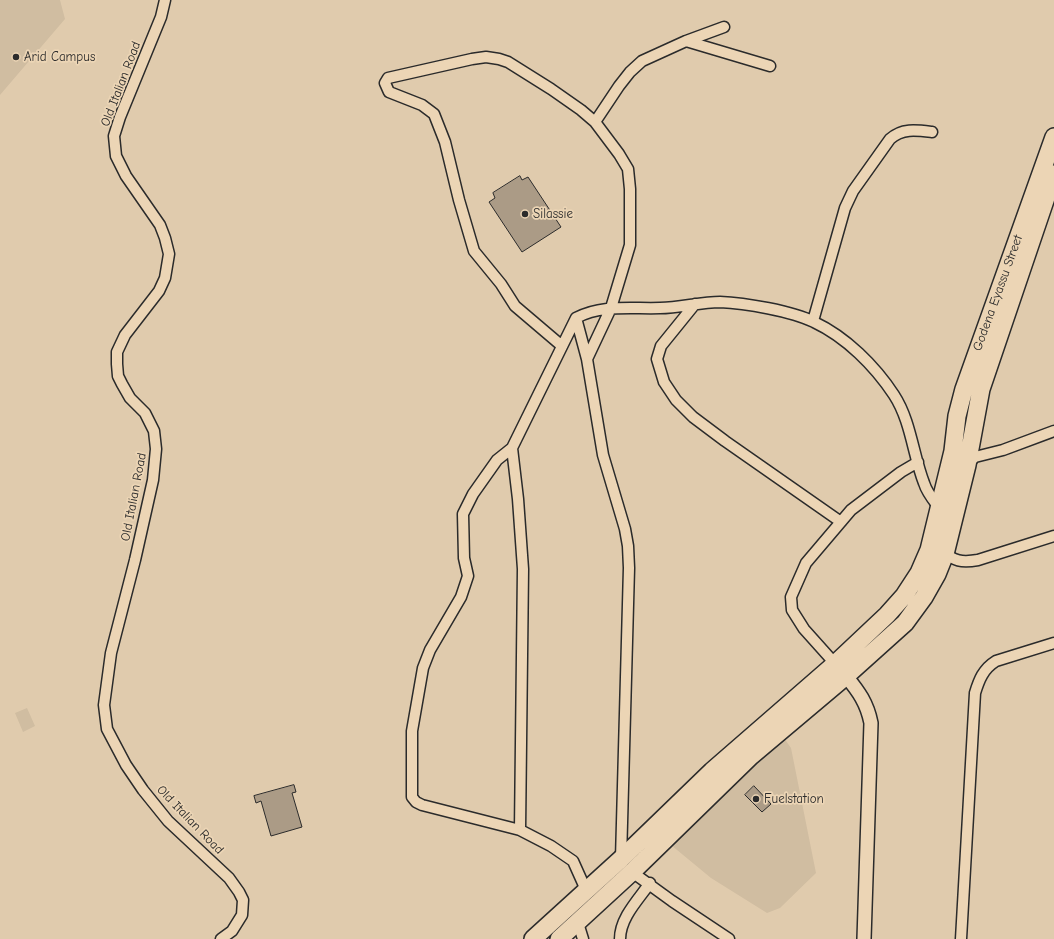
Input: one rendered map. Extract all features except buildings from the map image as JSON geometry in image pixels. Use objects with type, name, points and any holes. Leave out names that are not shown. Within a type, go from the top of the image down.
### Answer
[{"type":"main road","name":"Godena Eyassu Street","points":[[840,670],[904,596],[924,564],[931,544],[953,452],[957,416],[964,388],[1054,137]]},
{"type":"main road","name":"Godena Eyassu Street","points":[[840,670],[905,623],[914,612],[937,574],[945,554],[967,465],[982,389],[1054,174]]},
{"type":"main road","points":[[559,939],[578,923],[627,866],[746,750],[840,670]]},
{"type":"main road","points":[[533,939],[586,890],[627,866]]},
{"type":"street","name":"Old Italian Road","points":[[165,0],[161,17],[120,117],[114,136],[116,156],[126,176],[160,225],[169,254],[165,278],[159,291],[125,334],[117,352],[118,376],[130,398],[145,413],[154,431],[156,449],[153,480],[135,560],[111,653],[104,705],[107,729],[126,765],[157,808],[229,878],[239,892],[243,900],[242,915],[232,931],[221,939]]},
{"type":"street","points":[[596,122],[619,86],[642,62],[724,27]]},
{"type":"street","points":[[686,42],[770,66]]},
{"type":"street","points":[[562,346],[515,306],[501,284],[474,251],[459,200],[445,142],[434,114],[422,105],[390,92],[386,83],[388,78],[472,59],[486,57],[499,59],[508,62],[551,88],[581,110],[596,122],[619,154],[628,169],[630,189],[630,245],[611,308],[586,359]]},
{"type":"street","points":[[813,321],[845,208],[853,191],[890,139],[896,133],[909,130],[932,132]]},
{"type":"street","points":[[586,890],[574,860],[551,846],[520,830],[422,804],[416,802],[412,797],[412,731],[423,668],[430,650],[461,597],[468,576],[464,558],[463,514],[473,494],[497,460],[512,448],[576,318],[584,314],[611,308],[661,308],[719,302],[761,307],[796,315],[813,321],[826,328],[854,350],[882,377],[895,397],[904,417],[924,483],[940,509]]},
{"type":"street","points":[[695,304],[661,346],[658,359],[664,382],[676,400],[693,417],[724,441],[841,522]]},
{"type":"street","points":[[576,318],[586,359],[603,455],[625,529],[628,546],[627,866],[672,901],[729,939]]},
{"type":"street","points":[[967,465],[975,457],[1003,450],[1054,431]]},
{"type":"street","points":[[512,448],[518,500],[523,568],[520,830]]},
{"type":"street","points":[[864,939],[871,723],[868,708],[855,688],[804,629],[792,610],[791,597],[806,563],[851,510],[901,472],[918,462]]},
{"type":"street","points":[[931,544],[958,562],[973,561],[1054,536]]},
{"type":"street","points":[[961,939],[975,693],[978,683],[982,674],[989,665],[996,661],[1054,643]]},
{"type":"street","points":[[620,939],[620,932],[626,917],[650,884]]},
{"type":"street","points":[[578,923],[583,939]]},
{"type":"shaded area","name":"Arid Campus","points":[[0,0],[60,0],[65,19],[0,95]]},
{"type":"shaded area","points":[[27,708],[35,726],[23,732],[15,713]]},
{"type":"shaded area","points":[[784,738],[791,748],[816,873],[780,908],[767,913],[711,878],[671,845]]},
{"type":"place","name":"Arid Campus","points":[[16,57]]},
{"type":"place","name":"Silassie","points":[[525,214]]},
{"type":"place","name":"Fuelstation","points":[[756,799]]}]
